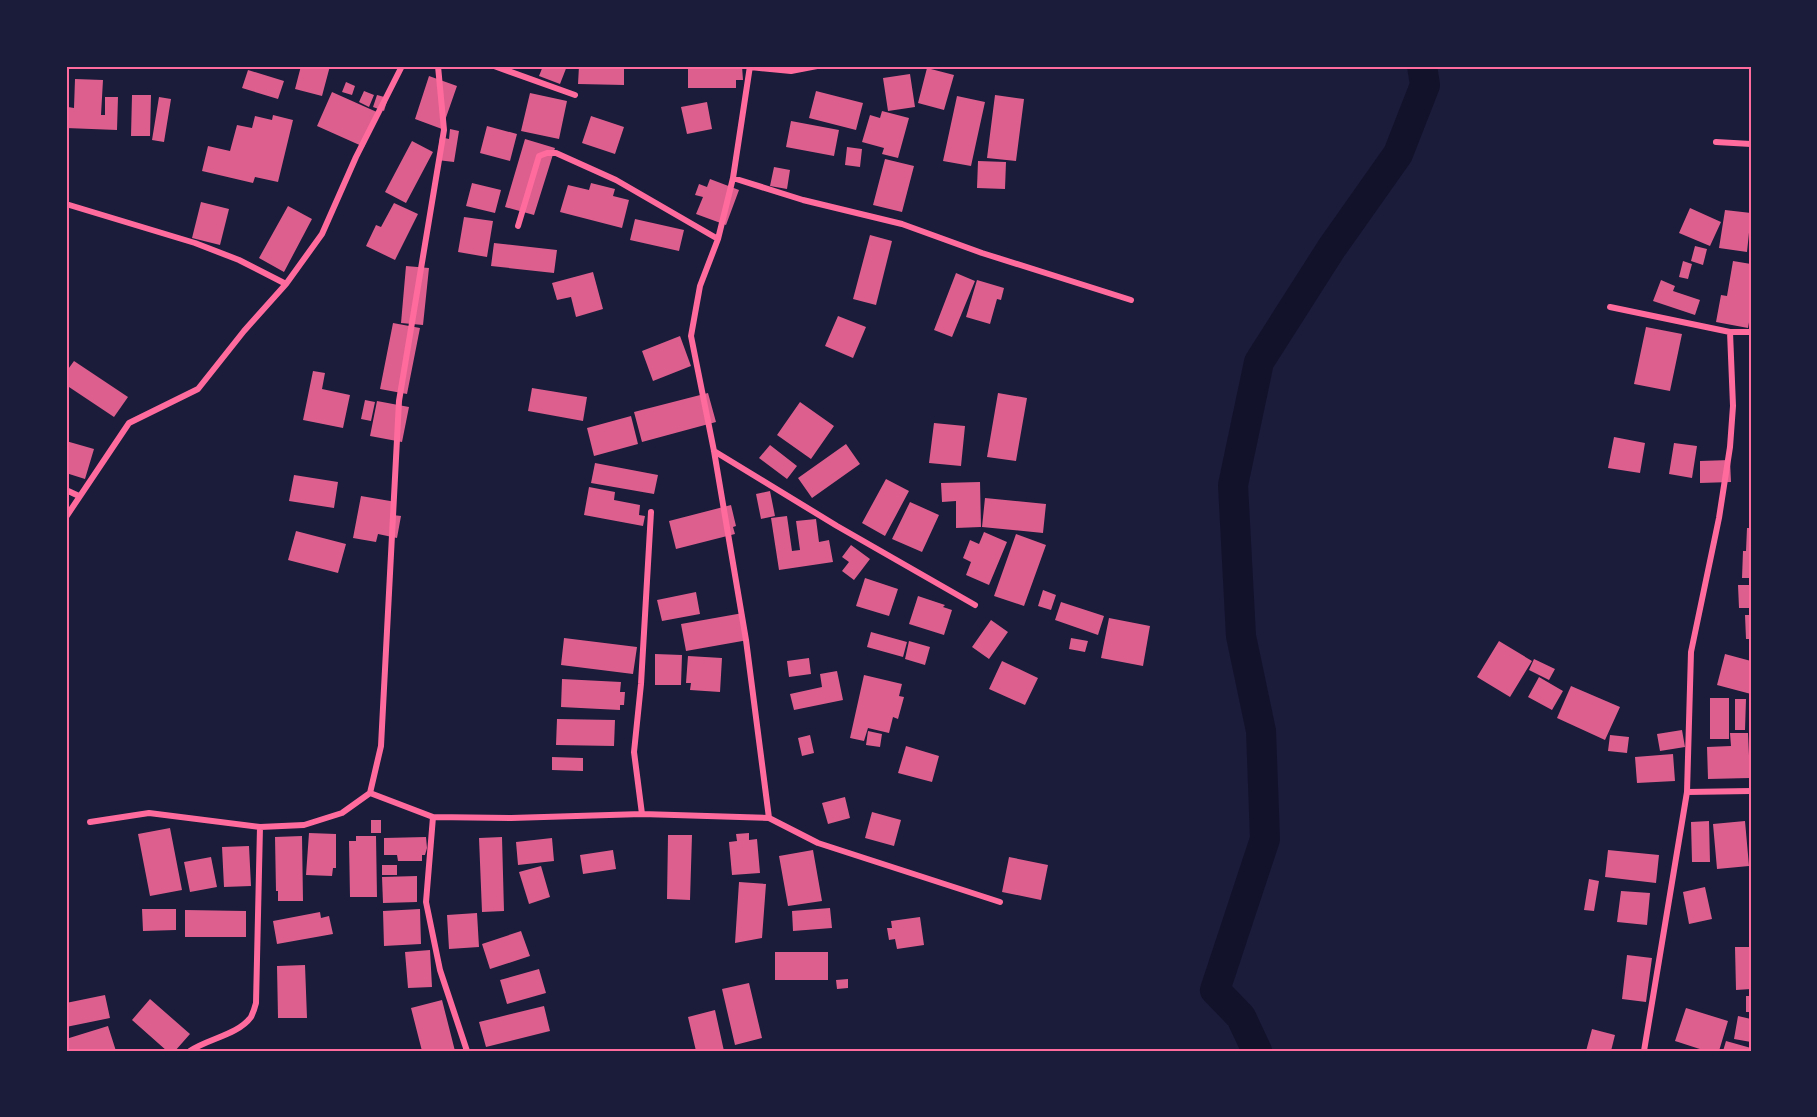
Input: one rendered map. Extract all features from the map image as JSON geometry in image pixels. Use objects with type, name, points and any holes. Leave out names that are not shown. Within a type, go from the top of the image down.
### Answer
[{"type":"street","points":[[66,517],[129,423],[198,389],[244,331],[286,284],[322,234],[356,157],[402,66]]},
{"type":"street","points":[[90,822],[149,813],[260,827],[304,825],[342,813],[370,794],[381,746],[399,401],[444,130],[438,66]]},
{"type":"street","points":[[494,66],[575,95]]},
{"type":"street","points":[[769,818],[746,640],[714,450],[691,336],[700,286],[718,239],[733,178],[750,66],[790,71],[817,66]]},
{"type":"street","points":[[1716,142],[1751,144]]},
{"type":"street","points":[[518,226],[539,156],[556,153],[616,180],[718,239]]},
{"type":"street","points":[[733,178],[803,200],[902,224],[982,253],[1131,300]]},
{"type":"street","points":[[66,204],[195,243],[239,260],[286,284]]},
{"type":"street","points":[[1610,307],[1730,332],[1751,332]]},
{"type":"street","points":[[1644,1051],[1687,792],[1691,651],[1719,518],[1730,447],[1733,406],[1730,332]]},
{"type":"street","points":[[714,450],[837,526],[975,604]]},
{"type":"street","points":[[66,490],[79,496]]},
{"type":"street","points":[[642,814],[634,752],[641,684],[651,512]]},
{"type":"street","points":[[1687,792],[1751,791]]},
{"type":"street","points":[[370,794],[434,817],[511,818],[642,814],[769,818],[818,843],[1000,902]]},
{"type":"street","points":[[434,817],[426,902],[440,970],[467,1051]]},
{"type":"street","points":[[190,1051],[197,1046],[220,1038],[250,1018],[256,1003],[260,827]]},
{"type":"building","points":[[301,66],[330,66],[322,96],[295,89]]},
{"type":"building","points":[[543,66],[567,66],[560,84],[539,76]]},
{"type":"building","points":[[579,66],[624,66],[624,85],[578,84]]},
{"type":"building","points":[[688,66],[742,66],[743,80],[736,80],[736,88],[688,88]]},
{"type":"building","points":[[927,68],[954,75],[944,110],[918,103]]},
{"type":"building","points":[[248,70],[284,81],[278,99],[242,88]]},
{"type":"building","points":[[910,74],[915,107],[888,111],[883,78]]},
{"type":"building","points":[[429,76],[457,86],[442,129],[415,119]]},
{"type":"building","points":[[75,79],[103,80],[101,115],[105,115],[105,97],[118,97],[117,130],[66,128],[68,107],[74,108]]},
{"type":"building","points":[[346,82],[355,86],[352,95],[342,92]]},
{"type":"building","points":[[364,91],[374,95],[369,107],[359,102]]},
{"type":"building","points":[[816,91],[863,103],[856,130],[809,118]]},
{"type":"building","points":[[332,92],[379,113],[364,147],[317,126]]},
{"type":"building","points":[[530,93],[567,101],[559,139],[521,131]]},
{"type":"building","points":[[132,95],[151,95],[150,136],[131,136]]},
{"type":"building","points":[[377,95],[388,98],[384,111],[373,107]]},
{"type":"building","points":[[995,95],[1024,99],[1016,161],[987,158]]},
{"type":"building","points":[[957,96],[985,102],[971,166],[943,161]]},
{"type":"building","points":[[159,97],[171,99],[164,142],[152,140]]},
{"type":"building","points":[[707,102],[712,129],[687,134],[681,107]]},
{"type":"building","points":[[882,111],[909,118],[898,158],[882,154],[884,148],[862,142],[870,115],[880,118]]},
{"type":"building","points":[[273,115],[293,120],[278,182],[255,177],[253,183],[202,171],[208,146],[230,151],[237,125],[252,128],[255,116],[272,120]]},
{"type":"building","points":[[591,116],[624,127],[615,154],[582,143]]},
{"type":"building","points":[[791,121],[839,130],[834,156],[786,147]]},
{"type":"building","points":[[487,126],[517,134],[510,161],[480,153]]},
{"type":"building","points":[[450,129],[459,131],[454,162],[437,160],[440,137],[449,139]]},
{"type":"building","points":[[525,139],[555,148],[534,215],[505,207]]},
{"type":"building","points":[[412,141],[433,152],[406,203],[385,192]]},
{"type":"building","points":[[847,147],[862,149],[860,167],[845,165]]},
{"type":"building","points":[[885,159],[914,166],[902,212],[873,205]]},
{"type":"building","points":[[978,161],[1006,162],[1005,189],[977,188]]},
{"type":"building","points":[[774,167],[790,170],[787,189],[770,186]]},
{"type":"building","points":[[710,179],[739,190],[726,225],[696,214],[703,197],[695,195],[699,184],[707,187]]},
{"type":"building","points":[[472,183],[501,190],[495,213],[466,206]]},
{"type":"building","points":[[591,183],[615,189],[613,196],[629,200],[622,228],[560,212],[568,185],[589,190]]},
{"type":"building","points":[[201,202],[229,209],[220,245],[192,238]]},
{"type":"building","points":[[394,203],[418,214],[395,260],[366,246],[376,225],[381,227]]},
{"type":"building","points":[[288,206],[312,219],[284,272],[259,258]]},
{"type":"building","points":[[1690,208],[1721,222],[1710,246],[1679,233]]},
{"type":"building","points":[[1725,210],[1751,213],[1747,252],[1719,248]]},
{"type":"building","points":[[464,217],[493,221],[487,257],[458,252]]},
{"type":"building","points":[[635,219],[684,230],[679,251],[630,240]]},
{"type":"building","points":[[870,235],[892,241],[876,305],[853,299]]},
{"type":"building","points":[[494,243],[557,250],[554,273],[491,266]]},
{"type":"building","points":[[1695,246],[1707,249],[1703,265],[1691,261]]},
{"type":"building","points":[[1683,261],[1692,264],[1688,279],[1679,277]]},
{"type":"building","points":[[1733,261],[1751,264],[1751,311],[1748,328],[1716,322],[1721,295],[1727,296]]},
{"type":"building","points":[[406,266],[429,268],[423,325],[401,323]]},
{"type":"building","points":[[593,272],[603,309],[576,317],[571,297],[557,300],[552,283]]},
{"type":"building","points":[[956,273],[975,281],[952,337],[934,330]]},
{"type":"building","points":[[977,280],[1004,288],[1001,300],[997,299],[990,324],[966,317]]},
{"type":"building","points":[[1661,280],[1675,286],[1673,291],[1700,300],[1695,315],[1653,301]]},
{"type":"building","points":[[838,316],[866,327],[853,358],[825,346]]},
{"type":"building","points":[[393,323],[420,328],[407,394],[380,389]]},
{"type":"building","points":[[1646,327],[1682,334],[1670,391],[1634,384]]},
{"type":"building","points":[[680,336],[691,366],[653,381],[642,351]]},
{"type":"building","points":[[74,361],[128,397],[114,417],[66,385],[66,372]]},
{"type":"building","points":[[313,371],[325,373],[322,389],[350,395],[343,428],[303,420]]},
{"type":"building","points":[[532,388],[587,397],[583,421],[528,411]]},
{"type":"building","points":[[708,393],[716,422],[642,442],[634,412]]},
{"type":"building","points":[[998,393],[1027,398],[1016,461],[987,457]]},
{"type":"building","points":[[365,400],[375,402],[371,421],[361,419]]},
{"type":"building","points":[[377,401],[409,407],[402,442],[370,436]]},
{"type":"building","points":[[800,402],[834,426],[811,459],[777,435]]},
{"type":"building","points":[[631,416],[638,444],[594,456],[587,428]]},
{"type":"building","points":[[934,423],[965,426],[961,466],[929,463]]},
{"type":"building","points":[[1614,437],[1645,443],[1640,473],[1608,468]]},
{"type":"building","points":[[66,441],[94,449],[85,479],[66,473]]},
{"type":"building","points":[[1674,443],[1697,446],[1692,478],[1669,474]]},
{"type":"building","points":[[846,444],[860,464],[812,498],[798,478]]},
{"type":"building","points":[[770,445],[797,466],[787,479],[759,458]]},
{"type":"building","points":[[1730,460],[1731,482],[1700,483],[1700,461]]},
{"type":"building","points":[[595,463],[658,475],[654,494],[591,483]]},
{"type":"building","points":[[294,475],[338,482],[334,508],[289,501]]},
{"type":"building","points":[[886,479],[909,491],[885,536],[862,523]]},
{"type":"building","points":[[980,482],[981,527],[956,528],[956,501],[942,502],[941,483]]},
{"type":"building","points":[[589,487],[615,492],[614,500],[640,505],[639,515],[645,516],[643,526],[584,515]]},
{"type":"building","points":[[770,491],[775,516],[761,519],[756,494]]},
{"type":"building","points":[[361,496],[396,502],[393,515],[401,516],[397,538],[378,534],[376,542],[353,538]]},
{"type":"building","points":[[985,498],[1046,504],[1043,533],[982,527]]},
{"type":"building","points":[[910,502],[939,515],[922,552],[892,539]]},
{"type":"building","points":[[731,505],[736,526],[733,527],[735,534],[676,549],[669,521]]},
{"type":"building","points":[[787,516],[792,551],[800,550],[796,521],[816,519],[819,542],[829,540],[833,562],[779,570],[771,518]]},
{"type":"building","points":[[1747,528],[1751,528],[1751,578],[1742,578],[1743,551],[1746,551]]},
{"type":"building","points":[[296,531],[346,544],[338,573],[288,560]]},
{"type":"building","points":[[984,532],[1007,542],[989,585],[966,575],[971,562],[963,558],[970,540],[979,544]]},
{"type":"building","points":[[1016,534],[1046,545],[1024,606],[994,596]]},
{"type":"building","points":[[851,545],[870,559],[854,580],[842,571],[849,562],[842,557]]},
{"type":"building","points":[[865,578],[898,589],[889,616],[856,606]]},
{"type":"building","points":[[1738,585],[1751,585],[1751,608],[1739,608]]},
{"type":"building","points":[[1043,590],[1056,595],[1051,610],[1038,606]]},
{"type":"building","points":[[696,592],[700,614],[662,621],[657,600]]},
{"type":"building","points":[[918,596],[945,605],[943,607],[952,610],[944,635],[909,624]]},
{"type":"building","points":[[1061,602],[1104,616],[1098,635],[1055,620]]},
{"type":"building","points":[[743,613],[748,640],[686,651],[681,624]]},
{"type":"building","points":[[1745,615],[1751,615],[1751,639],[1746,639]]},
{"type":"building","points":[[1109,618],[1150,626],[1143,666],[1101,658]]},
{"type":"building","points":[[991,620],[1008,632],[989,659],[972,647]]},
{"type":"building","points":[[871,632],[907,642],[903,657],[867,647]]},
{"type":"building","points":[[564,638],[637,647],[633,674],[561,665]]},
{"type":"building","points":[[1071,638],[1088,641],[1085,652],[1069,649]]},
{"type":"building","points":[[909,641],[930,647],[925,665],[905,659]]},
{"type":"building","points":[[1499,641],[1532,661],[1510,697],[1477,677]]},
{"type":"building","points":[[655,654],[682,655],[681,685],[655,685]]},
{"type":"building","points":[[1725,654],[1751,661],[1751,694],[1717,685]]},
{"type":"building","points":[[688,656],[722,658],[720,692],[690,690],[691,683],[686,683]]},
{"type":"building","points":[[809,658],[811,674],[789,677],[787,661]]},
{"type":"building","points":[[1534,659],[1555,669],[1549,680],[1529,670]]},
{"type":"building","points":[[1002,661],[1038,678],[1025,705],[989,689]]},
{"type":"building","points":[[837,671],[843,700],[794,710],[790,694],[822,687],[820,674]]},
{"type":"building","points":[[864,675],[902,684],[899,696],[904,697],[898,719],[893,717],[889,733],[868,728],[864,741],[850,738]]},
{"type":"building","points":[[1539,677],[1563,691],[1552,710],[1528,697]]},
{"type":"building","points":[[562,679],[621,682],[620,692],[625,692],[624,705],[620,705],[620,710],[561,707]]},
{"type":"building","points":[[1571,686],[1620,707],[1605,740],[1557,718]]},
{"type":"building","points":[[1710,698],[1729,698],[1729,739],[1710,739]]},
{"type":"building","points":[[1735,699],[1746,699],[1745,730],[1735,730]]},
{"type":"building","points":[[557,719],[615,720],[614,746],[556,745]]},
{"type":"building","points":[[1682,730],[1685,747],[1660,751],[1657,734]]},
{"type":"building","points":[[868,731],[882,734],[880,747],[866,745]]},
{"type":"building","points":[[1730,733],[1748,733],[1750,778],[1708,779],[1707,747],[1731,746]]},
{"type":"building","points":[[810,735],[814,753],[802,756],[798,738]]},
{"type":"building","points":[[1610,735],[1629,737],[1627,753],[1608,751]]},
{"type":"building","points":[[906,746],[939,756],[932,782],[898,773]]},
{"type":"building","points":[[1673,754],[1675,781],[1637,783],[1635,757]]},
{"type":"building","points":[[552,757],[583,758],[583,771],[552,770]]},
{"type":"building","points":[[845,797],[850,818],[828,824],[822,803]]},
{"type":"building","points":[[872,812],[901,820],[894,846],[865,838]]},
{"type":"building","points":[[371,820],[381,820],[381,833],[371,833]]},
{"type":"building","points":[[1709,821],[1710,862],[1692,862],[1691,822]]},
{"type":"building","points":[[1745,821],[1749,866],[1717,869],[1713,824]]},
{"type":"building","points":[[170,828],[182,890],[150,896],[138,834]]},
{"type":"building","points":[[309,833],[336,834],[336,868],[333,868],[332,876],[306,875]]},
{"type":"building","points":[[749,833],[749,840],[757,839],[760,873],[732,875],[729,842],[737,841],[736,834]]},
{"type":"building","points":[[668,835],[692,835],[690,900],[667,899]]},
{"type":"building","points":[[302,836],[303,901],[278,901],[275,837]]},
{"type":"building","points":[[356,836],[376,836],[377,897],[350,897],[349,841],[356,841]]},
{"type":"building","points":[[426,837],[427,848],[425,855],[422,855],[422,861],[398,861],[397,855],[384,855],[384,838]]},
{"type":"building","points":[[502,837],[504,911],[482,912],[479,838]]},
{"type":"building","points":[[552,838],[554,861],[518,865],[516,842]]},
{"type":"building","points":[[249,846],[251,886],[224,887],[222,847]]},
{"type":"building","points":[[613,850],[616,869],[583,874],[580,855]]},
{"type":"building","points":[[813,850],[822,901],[788,906],[779,856]]},
{"type":"building","points":[[1608,850],[1659,855],[1656,883],[1605,877]]},
{"type":"building","points":[[211,857],[217,887],[190,892],[184,862]]},
{"type":"building","points":[[1009,857],[1048,865],[1041,900],[1002,892]]},
{"type":"building","points":[[382,865],[397,865],[397,875],[382,875]]},
{"type":"building","points":[[541,866],[550,897],[529,904],[519,872]]},
{"type":"building","points":[[417,876],[417,902],[383,903],[382,877]]},
{"type":"building","points":[[1589,879],[1599,881],[1594,911],[1584,910]]},
{"type":"building","points":[[739,882],[766,884],[762,938],[735,943]]},
{"type":"building","points":[[1705,887],[1712,919],[1689,924],[1683,892]]},
{"type":"building","points":[[1621,891],[1650,893],[1647,925],[1617,922]]},
{"type":"building","points":[[830,908],[832,928],[793,931],[792,911]]},
{"type":"building","points":[[142,909],[176,909],[176,930],[143,931]]},
{"type":"building","points":[[420,909],[421,944],[384,946],[383,911]]},
{"type":"building","points":[[185,910],[246,911],[246,937],[185,937]]},
{"type":"building","points":[[320,912],[321,918],[329,916],[333,934],[277,944],[273,921]]},
{"type":"building","points":[[477,913],[479,947],[449,949],[447,915]]},
{"type":"building","points":[[920,917],[924,945],[897,949],[895,939],[889,940],[887,928],[892,928],[891,921]]},
{"type":"building","points":[[521,931],[530,956],[490,969],[482,944]]},
{"type":"building","points":[[1735,947],[1751,947],[1751,989],[1736,990]]},
{"type":"building","points":[[430,950],[432,987],[408,988],[405,952]]},
{"type":"building","points":[[775,952],[828,952],[828,980],[775,980]]},
{"type":"building","points":[[1627,955],[1652,958],[1646,1002],[1622,999]]},
{"type":"building","points":[[305,965],[307,1018],[278,1018],[277,966]]},
{"type":"building","points":[[539,969],[546,993],[507,1004],[500,980]]},
{"type":"building","points":[[848,979],[848,988],[837,989],[836,980]]},
{"type":"building","points":[[749,983],[762,1038],[735,1045],[722,989]]},
{"type":"building","points":[[105,995],[110,1018],[66,1027],[66,1003]]},
{"type":"building","points":[[1746,996],[1751,996],[1751,1012],[1746,1012]]},
{"type":"building","points":[[150,999],[190,1034],[175,1051],[167,1051],[132,1020]]},
{"type":"building","points":[[442,1000],[455,1051],[422,1051],[411,1008]]},
{"type":"building","points":[[544,1006],[550,1031],[486,1047],[479,1022]]},
{"type":"building","points":[[1686,1008],[1728,1021],[1719,1051],[1706,1051],[1675,1041]]},
{"type":"building","points":[[715,1010],[724,1051],[696,1051],[688,1017]]},
{"type":"building","points":[[1738,1016],[1751,1019],[1751,1042],[1734,1039]]},
{"type":"building","points":[[108,1026],[116,1051],[66,1051],[66,1039]]},
{"type":"building","points":[[1592,1029],[1615,1035],[1611,1051],[1586,1051]]},
{"type":"building","points":[[1726,1041],[1751,1048],[1751,1051],[1723,1051]]},
{"type":"waterway","points":[[1257,1051],[1241,1017],[1215,990],[1265,839],[1261,731],[1241,636],[1233,485],[1259,362],[1331,249],[1398,154],[1425,85],[1422,66]]}]
